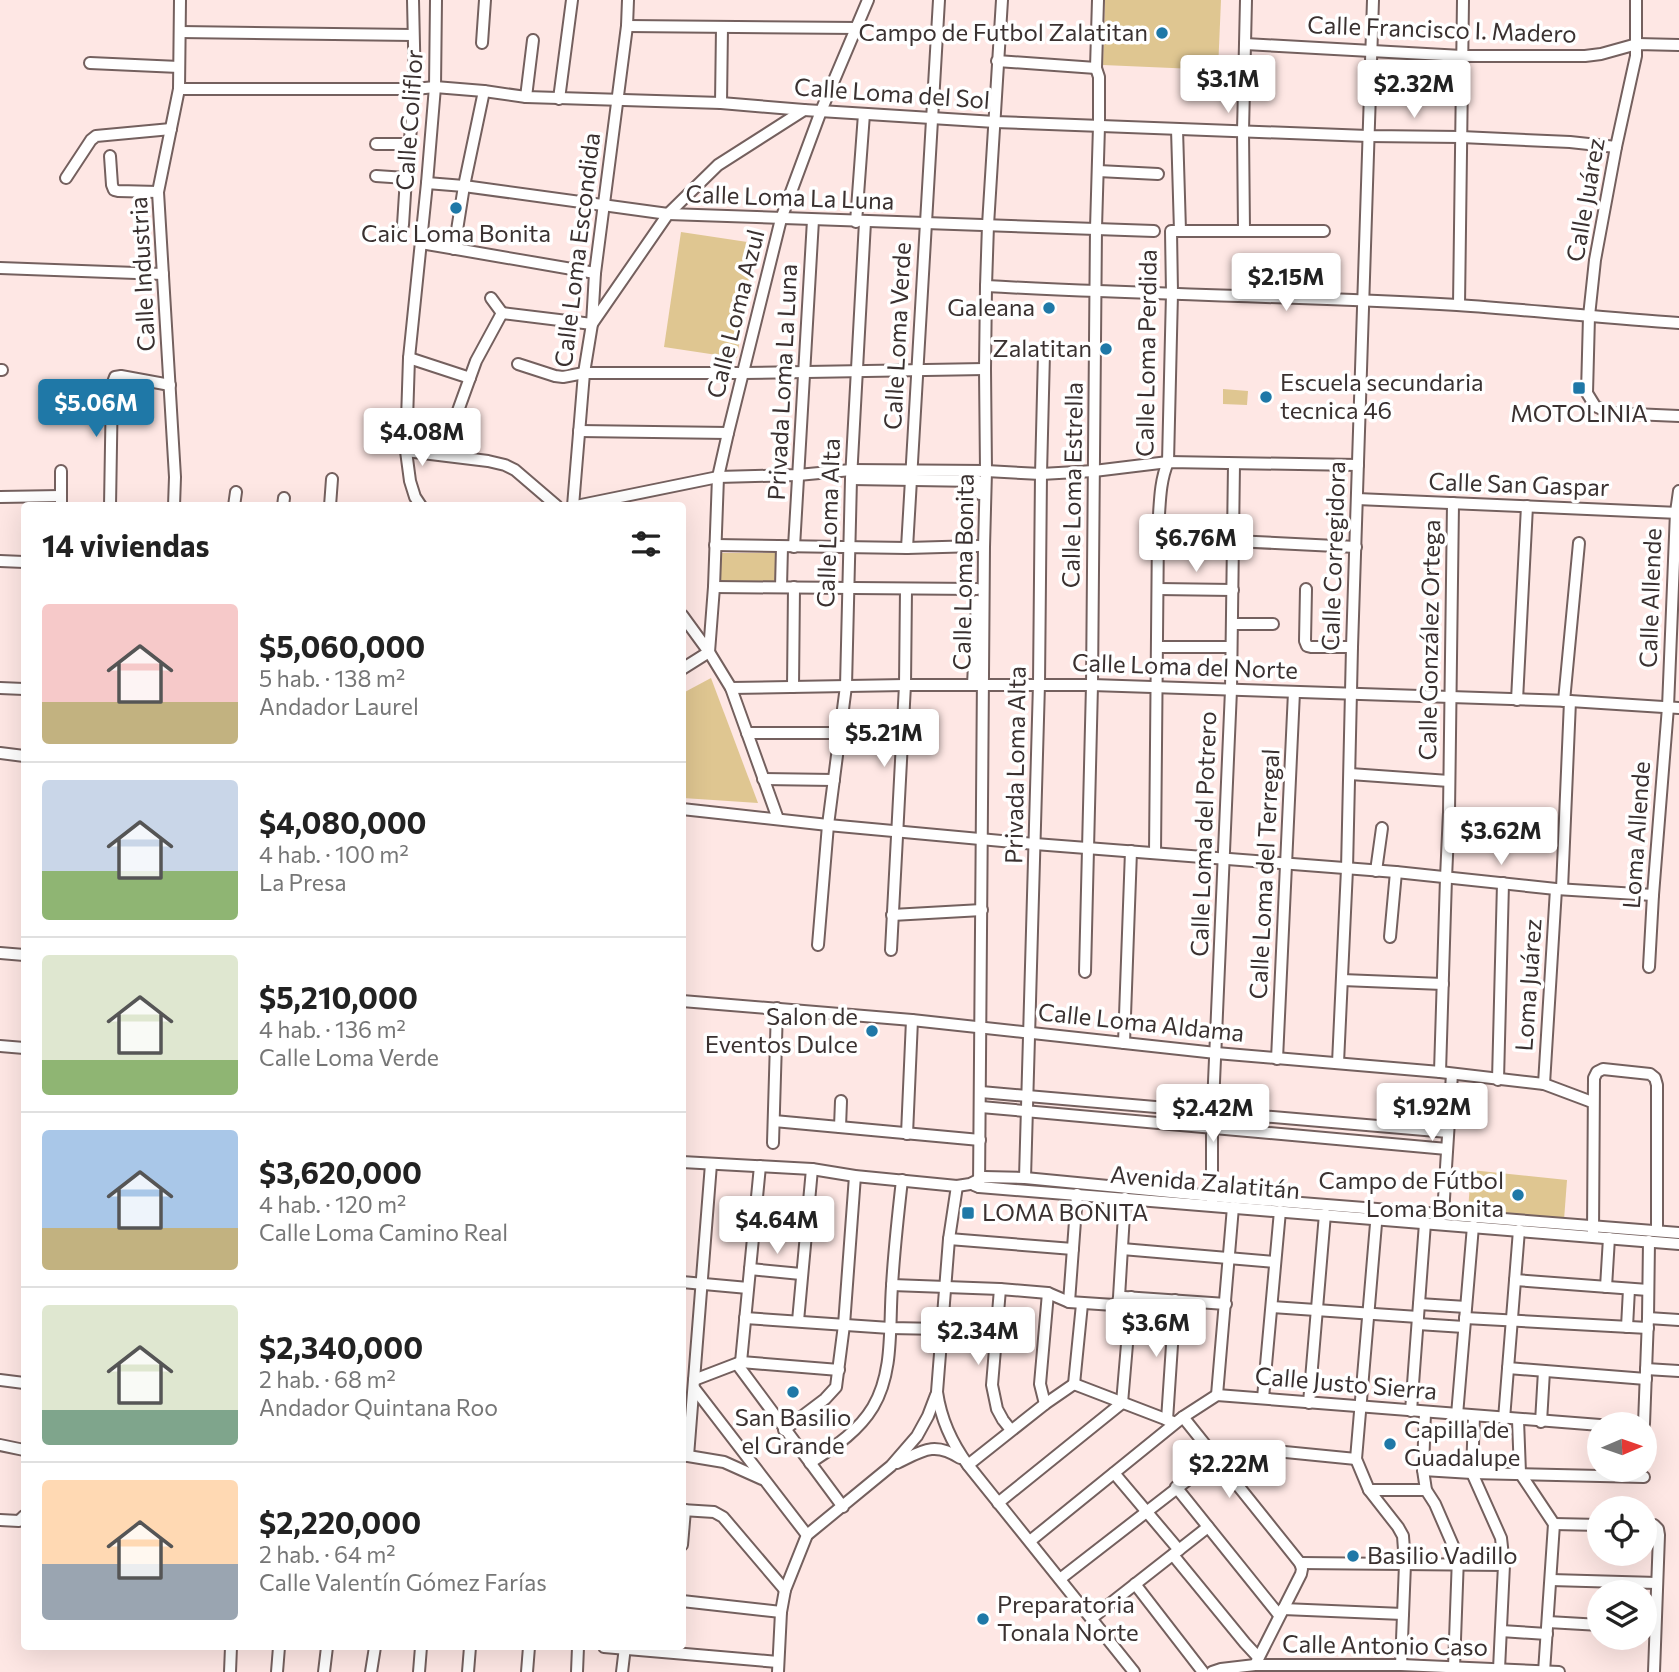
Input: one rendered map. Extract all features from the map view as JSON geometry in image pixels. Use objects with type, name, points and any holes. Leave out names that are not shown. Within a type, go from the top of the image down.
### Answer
[{"type":"street","name":"Calle Industria","points":[[174,502],[175,477],[158,192],[179,89],[180,0]]},
{"type":"street","points":[[403,225],[415,89],[412,0]]},
{"type":"street","name":"Calle Coliflor","points":[[418,502],[410,481],[406,451],[409,358],[428,183],[435,87],[436,0]]},
{"type":"street","points":[[482,43],[485,0]]},
{"type":"street","points":[[559,99],[572,0]]},
{"type":"street","name":"Calle Loma Escondida","points":[[574,502],[584,373],[592,324],[595,273],[627,26],[628,0]]},
{"type":"street","name":"Calle Loma Azul","points":[[709,652],[718,477],[743,373],[781,219],[821,111],[868,0]]},
{"type":"street","name":"Calle Loma Verde","points":[[907,548],[939,0]]},
{"type":"street","name":"Calle Loma Bonita","points":[[976,1183],[981,1140],[983,839],[978,685],[986,471],[986,286],[1002,0]]},
{"type":"street","name":"Calle Loma Estrella","points":[[1085,972],[1092,685],[1099,127],[1099,77],[1096,68],[1098,0]]},
{"type":"street","points":[[1244,230],[1245,0]]},
{"type":"street","name":"Calle Corregidora","points":[[1338,1063],[1347,869],[1373,0]]},
{"type":"street","points":[[1460,305],[1462,0]]},
{"type":"street","name":"Calle Juárez","points":[[1636,0],[1637,44],[1595,260],[1589,316],[1587,393],[1595,406],[1610,413],[1679,416]]},
{"type":"street","points":[[627,26],[858,28]]},
{"type":"street","points":[[721,103],[722,27]]},
{"type":"street","points":[[180,32],[413,35]]},
{"type":"street","points":[[526,97],[533,40]]},
{"type":"street","name":"Calle Francisco I. Madero","points":[[1245,44],[1462,55],[1585,56],[1637,44],[1679,46]]},
{"type":"street","points":[[998,61],[1096,68]]},
{"type":"street","points":[[90,63],[179,67]]},
{"type":"street","name":"Calle Loma del Sol","points":[[179,89],[435,87],[559,99],[721,103],[1099,127],[1367,136],[1461,136],[1616,147]]},
{"type":"street","points":[[454,249],[484,91]]},
{"type":"street","points":[[491,298],[502,313],[592,324],[668,214],[718,165],[804,110]]},
{"type":"street","name":"Calle Loma Alta","points":[[828,825],[846,686],[848,547],[864,114]]},
{"type":"street","points":[[66,178],[96,136],[171,129]]},
{"type":"street","name":"Calle Loma Perdida","points":[[1154,853],[1158,529],[1162,481],[1168,462],[1177,129]]},
{"type":"street","points":[[376,144],[410,144]]},
{"type":"street","points":[[110,156],[114,190],[158,192]]},
{"type":"street","points":[[1098,171],[1158,174]]},
{"type":"street","points":[[376,176],[406,178]]},
{"type":"street","name":"Calle Loma La Luna","points":[[428,183],[668,214],[1154,231]]},
{"type":"street","name":"Privada Loma La Luna","points":[[794,547],[813,220]]},
{"type":"street","points":[[1176,231],[1324,231]]},
{"type":"street","points":[[421,243],[595,273]]},
{"type":"street","points":[[0,268],[163,274]]},
{"type":"street","points":[[986,286],[1460,305],[1679,323]]},
{"type":"street","points":[[442,455],[476,361],[502,313]]},
{"type":"street","name":"Privada Loma Alta","points":[[1025,1178],[1040,684],[1044,352]]},
{"type":"street","points":[[409,358],[470,378]]},
{"type":"street","points":[[519,364],[563,377],[584,373],[985,369]]},
{"type":"street","points":[[110,502],[112,385],[115,377],[170,385]]},
{"type":"street","points":[[579,431],[729,433]]},
{"type":"street","points":[[406,451],[505,465],[515,470],[552,502]]},
{"type":"street","points":[[607,502],[718,477],[911,475],[986,471],[1041,474],[1168,462],[1358,466]]},
{"type":"street","name":"Calle Loma del Potrero","points":[[1212,1200],[1212,1128],[1231,690],[1234,464]]},
{"type":"street","points":[[0,497],[61,501],[61,471]]},
{"type":"street","points":[[911,475],[978,481],[980,487],[978,685]]},
{"type":"street","points":[[330,502],[332,479]]},
{"type":"street","name":"Calle Allende","points":[[1674,708],[1679,491]]},
{"type":"street","points":[[235,502],[236,492]]},
{"type":"street","name":"Calle San Gaspar","points":[[1357,499],[1677,512]]},
{"type":"street","name":"Calle González Ortega","points":[[1443,1214],[1448,1132],[1443,984],[1453,503]]},
{"type":"street","points":[[1517,700],[1527,506]]},
{"type":"street","points":[[1158,529],[1356,547]]},
{"type":"street","name":"Loma Juárez","points":[[1544,1084],[1559,889],[1567,701],[1579,543]]},
{"type":"street","points":[[715,545],[907,548],[978,546]]},
{"type":"street","points":[[782,547],[782,587]]},
{"type":"street","points":[[0,561],[21,562]]},
{"type":"street","points":[[714,587],[977,589]]},
{"type":"street","points":[[793,687],[794,587]]},
{"type":"street","points":[[891,950],[905,685],[906,589]]},
{"type":"street","points":[[1158,589],[1233,590]]},
{"type":"street","points":[[1306,589],[1307,646],[1352,647]]},
{"type":"street","points":[[686,620],[731,688],[778,819]]},
{"type":"street","points":[[1232,624],[1273,624]]},
{"type":"street","points":[[1157,647],[1231,647]]},
{"type":"street","points":[[686,667],[709,652]]},
{"type":"street","name":"Calle Loma del Norte","points":[[731,688],[1092,685],[1567,701],[1674,708]]},
{"type":"street","points":[[0,688],[21,689]]},
{"type":"street","name":"Calle Loma del Terregal","points":[[1277,1059],[1294,692]]},
{"type":"street","name":"Loma Allende","points":[[1649,967],[1653,895],[1674,708]]},
{"type":"street","points":[[747,733],[840,733]]},
{"type":"street","points":[[0,753],[21,756]]},
{"type":"street","points":[[1350,774],[1449,780]]},
{"type":"street","points":[[763,779],[834,780]]},
{"type":"street","points":[[686,809],[1035,844],[1653,895]]},
{"type":"street","points":[[818,945],[828,825]]},
{"type":"street","points":[[1377,871],[1382,828]]},
{"type":"street","points":[[1124,1043],[1131,851]]},
{"type":"street","points":[[1390,937],[1396,872]]},
{"type":"street","points":[[1498,1080],[1503,883]]},
{"type":"street","points":[[892,915],[982,909]]},
{"type":"street","points":[[0,953],[21,955]]},
{"type":"street","points":[[1342,980],[1443,984]]},
{"type":"street","name":"Calle Loma Aldama","points":[[686,1001],[912,1020],[1216,1053],[1446,1073],[1544,1084],[1592,1102]]},
{"type":"street","points":[[773,1143],[777,1008]]},
{"type":"street","points":[[906,1134],[912,1020]]},
{"type":"street","points":[[0,1046],[21,1048]]},
{"type":"street","points":[[1593,1231],[1592,1102],[1594,1077],[1603,1069],[1650,1074],[1655,1078],[1657,1231]]},
{"type":"street","points":[[981,1092],[1448,1132]]},
{"type":"street","points":[[839,1127],[841,1101]]},
{"type":"street","points":[[981,1107],[1447,1149]]},
{"type":"street","points":[[774,1121],[981,1140]]},
{"type":"street","points":[[686,1162],[760,1166],[777,1161],[855,1176],[957,1186],[976,1183]]},
{"type":"street","points":[[686,1434],[687,1411],[694,1384],[711,1164]]},
{"type":"street","points":[[760,1166],[739,1363],[842,1507]]},
{"type":"street","points":[[798,1321],[812,1169]]},
{"type":"street","points":[[785,1430],[836,1387],[844,1325],[855,1176]]},
{"type":"street","name":"Avenida Zalatitán","points":[[976,1183],[993,1176],[1025,1178],[1212,1200],[1377,1214],[1425,1223],[1473,1227],[1679,1233]]},
{"type":"street","points":[[810,1463],[844,1440],[862,1423],[882,1390],[886,1374],[902,1180]]},
{"type":"street","name":"Avenida Zalatitán","points":[[976,1183],[1125,1198],[1212,1200],[1233,1207],[1325,1214],[1443,1214],[1593,1231],[1609,1238],[1679,1244]]},
{"type":"street","points":[[957,1186],[949,1239],[937,1392],[945,1428],[966,1463],[1135,1672]]},
{"type":"street","points":[[1069,1302],[1077,1194]]},
{"type":"street","points":[[1122,1403],[1122,1249],[1125,1198]]},
{"type":"street","points":[[1030,1541],[1175,1420],[1217,1395],[1233,1207]]},
{"type":"street","points":[[1263,1398],[1280,1211]]},
{"type":"street","points":[[1309,1403],[1325,1214]]},
{"type":"street","points":[[1377,1214],[1356,1459],[1369,1490],[1403,1536],[1403,1614],[1397,1667]]},
{"type":"street","points":[[1411,1411],[1425,1223]]},
{"type":"street","points":[[1457,1415],[1473,1227]]},
{"type":"street","points":[[1504,1419],[1520,1230]]},
{"type":"street","points":[[1606,1287],[1609,1238]]},
{"type":"street","points":[[949,1239],[1073,1249]]},
{"type":"street","points":[[1644,1412],[1649,1241]]},
{"type":"street","points":[[1122,1249],[1275,1262]]},
{"type":"street","points":[[750,1269],[801,1274]]},
{"type":"street","points":[[1515,1280],[1648,1290]]},
{"type":"street","points":[[686,1282],[748,1288]]},
{"type":"street","points":[[892,1285],[1048,1293],[1082,1304],[1114,1304],[1123,1299],[1226,1304]]},
{"type":"street","points":[[1000,1289],[992,1385],[997,1409],[1011,1430]]},
{"type":"street","points":[[1627,1327],[1629,1289]]},
{"type":"street","points":[[1045,1404],[1040,1384],[1048,1293]]},
{"type":"street","points":[[1175,1300],[1175,1420]]},
{"type":"street","points":[[966,1463],[1074,1384],[1082,1304]]},
{"type":"street","points":[[1419,1304],[1465,1317]]},
{"type":"street","points":[[1272,1307],[1369,1314],[1418,1321],[1465,1317],[1627,1327],[1679,1320]]},
{"type":"street","points":[[745,1318],[942,1329]]},
{"type":"street","points":[[694,1384],[739,1363],[839,1370]]},
{"type":"street","points":[[1508,1368],[1646,1374],[1679,1371]]},
{"type":"street","points":[[1541,1422],[1544,1371]]},
{"type":"street","points":[[0,1380],[21,1383]]},
{"type":"street","points":[[694,1384],[807,1535]]},
{"type":"street","points":[[1074,1384],[1175,1420],[1216,1458],[1301,1566]]},
{"type":"street","points":[[641,1650],[778,1667],[785,1590],[807,1535],[891,1466],[917,1436],[937,1392]]},
{"type":"street","name":"Calle Justo Sierra","points":[[1217,1395],[1587,1424]]},
{"type":"street","points":[[998,1503],[1122,1403]]},
{"type":"street","points":[[1425,1412],[1423,1470],[1426,1490],[1457,1552],[1454,1667]]},
{"type":"street","points":[[1474,1416],[1472,1473],[1501,1538],[1504,1565],[1499,1669]]},
{"type":"street","points":[[1518,1420],[1520,1473],[1554,1524],[1544,1672]]},
{"type":"street","points":[[0,1445],[21,1449]]},
{"type":"street","points":[[1060,1580],[1216,1458],[1244,1447],[1356,1459]]},
{"type":"street","points":[[891,1466],[933,1449],[947,1450],[966,1463]]},
{"type":"street","points":[[686,1456],[724,1462],[765,1480]]},
{"type":"street","points":[[1423,1470],[1587,1475]]},
{"type":"street","points":[[1114,1473],[1146,1511],[1257,1661]]},
{"type":"street","points":[[1176,1487],[1281,1612],[1403,1614]]},
{"type":"street","points":[[1369,1490],[1426,1490]]},
{"type":"street","points":[[686,1510],[714,1512],[723,1517],[785,1590]]},
{"type":"street","points":[[0,1520],[21,1519]]},
{"type":"street","points":[[1554,1524],[1587,1525]]},
{"type":"street","points":[[1092,1618],[1208,1527]]},
{"type":"street","points":[[1657,1528],[1657,1583]]},
{"type":"street","points":[[1301,1566],[1504,1565]]},
{"type":"street","points":[[1257,1661],[1301,1566]]},
{"type":"street","points":[[1551,1580],[1587,1581]]},
{"type":"street","points":[[1135,1584],[1203,1672]]},
{"type":"street","points":[[686,1601],[781,1612]]},
{"type":"street","points":[[1501,1631],[1587,1626]]},
{"type":"street","points":[[230,1672],[231,1650]]},
{"type":"street","points":[[277,1672],[279,1650]]},
{"type":"street","points":[[324,1672],[327,1650]]},
{"type":"street","points":[[371,1672],[375,1650]]},
{"type":"street","points":[[419,1672],[421,1650]]},
{"type":"street","points":[[468,1672],[470,1650]]},
{"type":"street","points":[[527,1672],[529,1650]]},
{"type":"street","points":[[577,1672],[578,1650]]},
{"type":"street","points":[[622,1672],[625,1650]]},
{"type":"street","points":[[1652,1650],[1654,1672]]},
{"type":"street","name":"Calle Antonio Caso","points":[[1212,1672],[1257,1661],[1559,1672]]},
{"type":"shaded area","name":"Campo de Futbol Zalatitan","points":[[1105,0],[1221,0],[1218,70],[1103,65]]},
{"type":"shaded area","points":[[681,232],[754,243],[737,358],[664,347]]},
{"type":"shaded area","points":[[1223,389],[1248,391],[1247,405],[1223,404]]},
{"type":"shaded area","points":[[719,553],[780,553],[780,585],[718,585]]},
{"type":"shaded area","points":[[711,678],[758,803],[686,798],[686,691]]},
{"type":"shaded area","name":"Campo de Fútbol Loma Bonita","points":[[1471,1170],[1567,1180],[1564,1220],[1468,1211]]},
{"type":"place","name":"Campo de Futbol Zalatitan","points":[[1162,33]]},
{"type":"place","name":"Caic Loma Bonita","points":[[456,208]]},
{"type":"place","name":"Galeana","points":[[1049,308]]},
{"type":"place","name":"Zalatitan","points":[[1106,349]]},
{"type":"place","name":"MOTOLINIA","points":[[1579,388]]},
{"type":"place","name":"Escuela secundaria tecnica 46","points":[[1266,397]]},
{"type":"place","name":"Salon de Eventos Dulce","points":[[872,1031]]},
{"type":"place","name":"Campo de Fútbol Loma Bonita","points":[[1518,1195]]},
{"type":"place","name":"LOMA BONITA","points":[[968,1213]]},
{"type":"place","name":"San Basilio el Grande","points":[[793,1392]]},
{"type":"place","name":"Capilla de Guadalupe","points":[[1390,1444]]},
{"type":"place","name":"Basilio Vadillo","points":[[1353,1556]]},
{"type":"place","name":"Preparatoria Tonala Norte","points":[[983,1619]]}]
